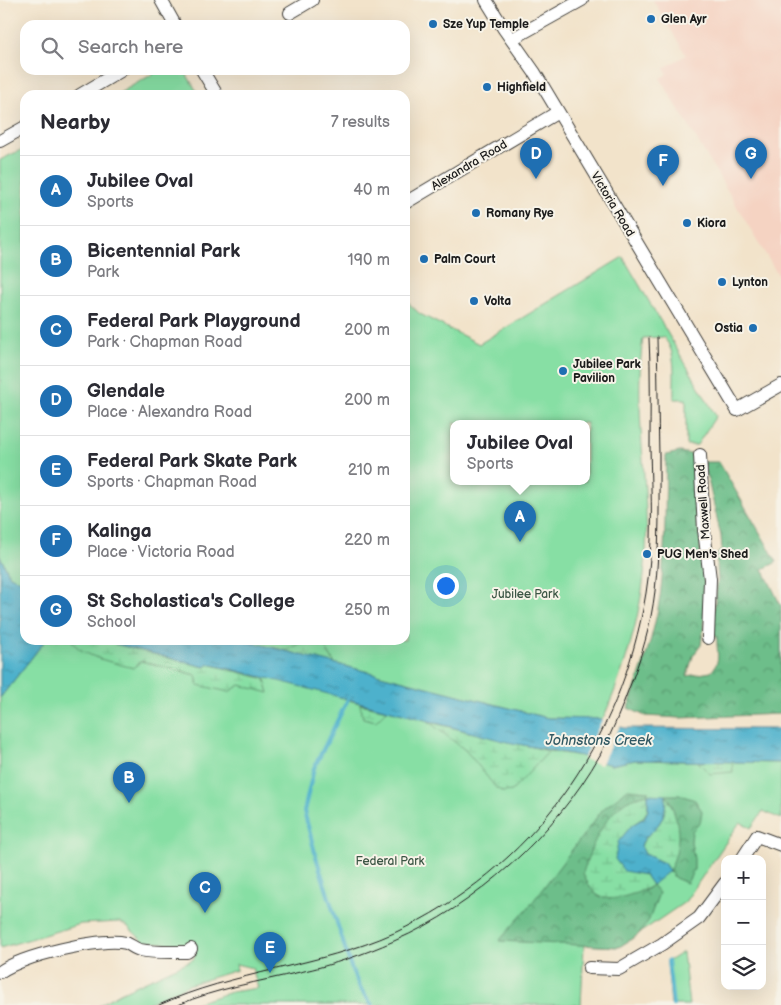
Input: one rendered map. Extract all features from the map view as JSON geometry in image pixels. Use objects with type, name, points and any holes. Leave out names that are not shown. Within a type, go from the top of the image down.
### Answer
[{"type":"street","points":[[161,0],[172,20]]},
{"type":"street","points":[[290,13],[312,0]]},
{"type":"street","name":"Victoria Road","points":[[486,0],[536,73],[737,410],[781,386]]},
{"type":"street","points":[[512,39],[582,0]]},
{"type":"street","points":[[88,90],[114,75]]},
{"type":"street","points":[[205,75],[214,90]]},
{"type":"street","name":"Alexandra Road","points":[[410,201],[558,112]]},
{"type":"street","points":[[0,141],[20,130]]},
{"type":"street","name":"Maxwell Road","points":[[700,455],[704,530],[710,579],[708,638]]},
{"type":"street","points":[[745,855],[757,836],[781,846]]},
{"type":"street","points":[[589,968],[619,969],[662,944],[699,918],[721,888]]},
{"type":"street","points":[[0,972],[7,966],[22,960],[86,944],[126,943],[140,950],[149,951],[187,952],[190,949]]},
{"type":"shaded area","points":[[653,0],[781,0],[781,280],[660,78],[667,74],[664,68],[686,55]]},
{"type":"green space","points":[[151,75],[187,75],[196,90],[125,90]]},
{"type":"green space","points":[[20,150],[20,596],[0,556],[0,160]]},
{"type":"green space","points":[[623,257],[716,416],[697,445],[686,445],[686,399],[674,399],[674,366],[671,350],[663,337],[643,338],[640,403],[646,512],[645,565],[637,618],[623,669],[603,719],[548,718],[271,647],[348,700],[549,751],[581,756],[611,765],[635,760],[781,763],[781,819],[763,811],[751,828],[740,822],[685,902],[619,947],[584,945],[581,1005],[189,1005],[231,992],[258,988],[252,968],[236,964],[237,970],[188,985],[144,1005],[99,1005],[120,993],[194,959],[195,952],[180,945],[143,941],[120,922],[81,924],[0,948],[0,698],[42,645],[410,645],[410,305],[420,314],[479,344]]},
{"type":"green space","points":[[680,452],[696,455],[698,530],[701,531],[700,558],[704,579],[705,618],[701,645],[693,656],[687,676],[711,672],[717,659],[717,636],[711,635],[718,579],[716,556],[722,549],[721,536],[704,462],[719,462],[777,562],[763,569],[781,606],[781,714],[680,718],[645,716],[628,708],[651,639],[660,597],[664,544],[666,455]]},
{"type":"green space","points":[[120,645],[204,667],[208,664],[265,679],[269,693],[240,685],[229,692],[198,685],[196,675],[141,661],[133,668],[89,655],[76,646]]},
{"type":"green space","points":[[297,645],[325,647],[335,664],[285,651]]},
{"type":"green space","points":[[360,704],[387,710],[376,721],[363,718]]},
{"type":"green space","points":[[429,722],[549,751],[512,791],[503,792],[496,788],[465,750]]},
{"type":"green space","points":[[732,761],[733,772],[710,774],[698,762]]},
{"type":"green space","points":[[628,789],[648,791],[648,794],[626,801],[605,823],[588,859],[644,891],[652,885],[659,893],[649,920],[638,935],[619,947],[499,941],[528,908],[603,809]]},
{"type":"green space","points":[[648,794],[646,813],[632,825],[635,873],[645,875],[652,885],[640,892],[617,898],[610,899],[599,896],[590,887],[583,873],[598,834],[610,817],[625,802]]},
{"type":"green space","points":[[666,795],[680,795],[695,800],[702,811],[700,823],[692,831],[691,842],[694,870],[687,883],[675,878],[669,871],[676,853],[677,833],[674,813]]},
{"type":"green space","points":[[666,795],[675,813],[678,833],[676,852],[669,871],[664,863],[645,854],[641,847],[644,839],[662,819]]},
{"type":"green space","points":[[683,952],[689,1005],[671,1005],[667,962]]},
{"type":"water","points":[[0,556],[10,576],[20,581],[20,645],[42,645],[0,698]]},
{"type":"water","name":"Johnstons Creek","points":[[119,645],[263,645],[548,718],[603,719],[624,728],[781,729],[781,763],[635,760],[611,765],[581,756],[507,742],[209,664],[205,667]]},
{"type":"water","points":[[648,794],[666,795],[662,819],[644,839],[641,846],[645,854],[664,863],[669,871],[652,885],[645,875],[624,871],[615,859],[618,842],[632,825],[644,818],[648,810]]},
{"type":"pier","points":[[604,716],[621,724],[601,765],[583,759]]},
{"type":"waterway","points":[[349,697],[314,768],[304,811],[317,860],[352,970],[360,988],[372,1005]]},
{"type":"waterway","points":[[668,961],[673,1005]]},
{"type":"tram line","points":[[178,1005],[223,990],[336,963],[383,946],[425,926],[455,908],[511,864],[561,812],[582,784],[600,755],[622,707],[641,654],[653,604],[657,574],[659,523],[657,337]]},
{"type":"tram line","points":[[159,1005],[217,984],[336,954],[394,933],[444,906],[488,874],[528,837],[563,795],[592,750],[616,700],[634,648],[646,593],[649,575],[651,520],[649,338]]},
{"type":"place","name":"Glen Ayr","points":[[651,19]]},
{"type":"place","name":"Sze Yup Temple","points":[[433,24]]},
{"type":"place","name":"Highfield","points":[[487,87]]},
{"type":"place","name":"Glendale","points":[[536,179]]},
{"type":"place","name":"St Scholastica's College","points":[[751,179]]},
{"type":"place","name":"Kalinga","points":[[663,186]]},
{"type":"place","name":"Romany Rye","points":[[476,213]]},
{"type":"place","name":"Kiora","points":[[687,223]]},
{"type":"place","name":"Palm Court","points":[[424,259]]},
{"type":"place","name":"Lynton","points":[[722,282]]},
{"type":"place","name":"Volta","points":[[474,301]]},
{"type":"place","name":"Ostia","points":[[753,328]]},
{"type":"place","name":"Jubilee Park Pavilion","points":[[563,371]]},
{"type":"place","name":"Jubilee Oval","points":[[520,542]]},
{"type":"place","name":"PUG Men's Shed","points":[[647,554]]},
{"type":"place","name":"Bicentennial Park","points":[[129,803]]},
{"type":"place","name":"Federal Park Playground","points":[[205,913]]},
{"type":"place","name":"Federal Park Skate Park","points":[[270,973]]},
{"type":"park label","name":"Jubilee Park","points":[[525,594]]},
{"type":"park label","name":"Federal Park","points":[[390,861]]}]
